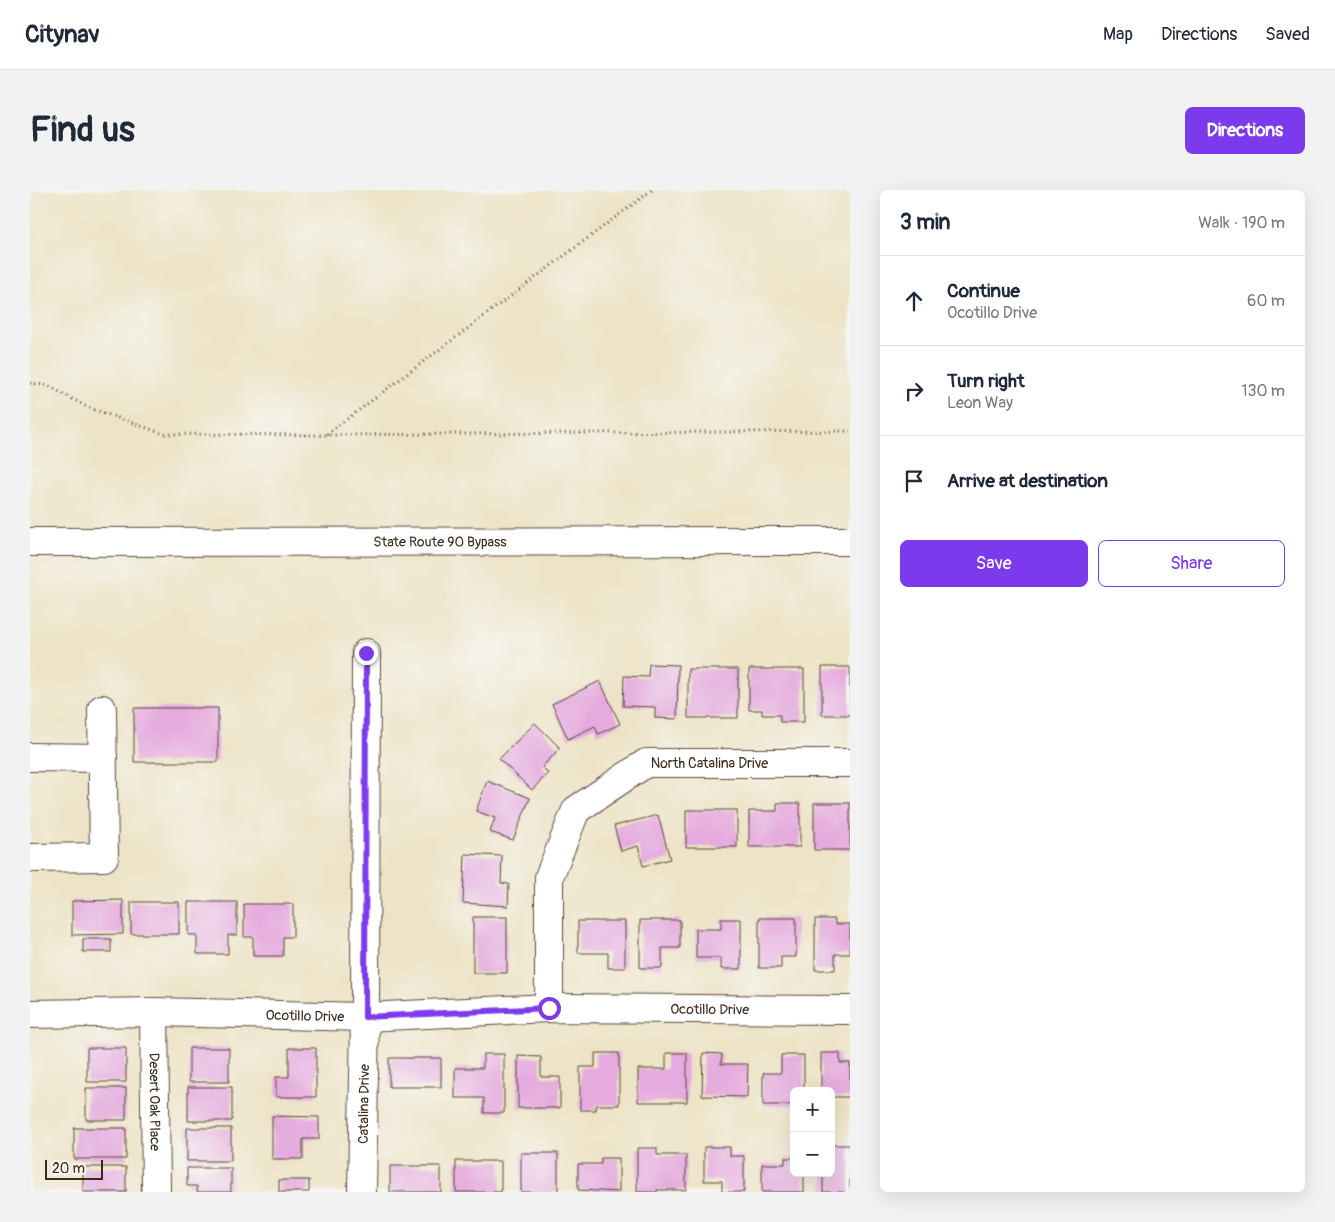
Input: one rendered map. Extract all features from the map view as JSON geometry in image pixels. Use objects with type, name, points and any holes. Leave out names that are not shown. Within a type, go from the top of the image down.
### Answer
[{"type":"main road","name":"State Route 90 Bypass","points":[[30,542],[850,541]]},
{"type":"main road","name":"Catalina Drive","points":[[362,1192],[365,1017],[366,653]]},
{"type":"main road","points":[[30,858],[104,858],[102,709]]},
{"type":"main road","points":[[30,757],[102,758]]},
{"type":"main road","name":"North Catalina Drive","points":[[549,1008],[549,877],[576,810],[646,764],[850,763]]},
{"type":"main road","name":"Ocotillo Drive","points":[[30,1014],[154,1012],[365,1017],[549,1008],[850,1010]]},
{"type":"main road","name":"Desert Oak Place","points":[[154,1012],[156,1192]]},
{"type":"path","points":[[326,435],[652,190]]},
{"type":"path","points":[[30,383],[48,386],[87,407],[164,434],[326,435],[850,431]]},
{"type":"building","points":[[649,664],[678,665],[677,719],[655,718],[655,707],[623,706],[624,676],[648,677]]},
{"type":"building","points":[[822,667],[850,667],[850,715],[822,715]]},
{"type":"building","points":[[688,669],[738,669],[738,718],[688,718]]},
{"type":"building","points":[[749,669],[804,669],[804,722],[780,722],[780,715],[762,715],[762,710],[749,710]]},
{"type":"building","points":[[600,681],[620,724],[598,734],[595,726],[568,739],[552,704]]},
{"type":"building","points":[[134,708],[218,708],[218,762],[134,762]]},
{"type":"building","points":[[535,723],[560,748],[542,767],[548,773],[532,790],[499,759]]},
{"type":"building","points":[[487,781],[530,798],[513,840],[490,832],[495,818],[476,811]]},
{"type":"building","points":[[777,803],[800,803],[800,847],[749,847],[749,811],[777,811]]},
{"type":"building","points":[[814,803],[850,803],[850,850],[814,850]]},
{"type":"building","points":[[686,810],[737,810],[737,847],[686,847]]},
{"type":"building","points":[[658,815],[670,859],[643,866],[638,846],[621,851],[614,826]]},
{"type":"building","points":[[465,854],[502,856],[501,883],[509,884],[508,906],[463,903]]},
{"type":"building","points":[[123,900],[123,934],[72,935],[72,901]]},
{"type":"building","points":[[131,902],[179,902],[179,934],[131,934]]},
{"type":"building","points":[[188,902],[237,902],[237,935],[228,935],[228,954],[197,954],[197,935],[188,935]]},
{"type":"building","points":[[244,904],[293,904],[293,937],[283,937],[283,956],[253,956],[253,937],[244,937]]},
{"type":"building","points":[[473,917],[507,917],[507,973],[473,973]]},
{"type":"building","points":[[759,918],[796,918],[796,957],[781,957],[781,968],[759,968]]},
{"type":"building","points":[[721,919],[741,919],[741,969],[721,969],[721,958],[696,958],[696,929],[721,929]]},
{"type":"building","points":[[815,919],[835,919],[835,924],[850,924],[850,954],[835,954],[835,970],[815,970]]},
{"type":"building","points":[[640,920],[680,920],[680,948],[662,948],[662,968],[640,968]]},
{"type":"building","points":[[578,921],[625,921],[625,968],[608,968],[608,953],[578,953]]},
{"type":"building","points":[[83,939],[111,939],[111,952],[83,952]]},
{"type":"building","points":[[87,1048],[126,1048],[126,1082],[87,1082]]},
{"type":"building","points":[[189,1048],[229,1048],[229,1082],[189,1082]]},
{"type":"building","points":[[289,1048],[316,1048],[316,1097],[276,1097],[276,1077],[289,1077]]},
{"type":"building","points":[[595,1053],[619,1053],[619,1105],[596,1105],[596,1110],[580,1110],[580,1067],[595,1067]]},
{"type":"building","points":[[666,1053],[687,1053],[687,1102],[638,1102],[638,1069],[666,1069]]},
{"type":"building","points":[[703,1053],[722,1054],[721,1064],[748,1064],[747,1097],[702,1096]]},
{"type":"building","points":[[821,1053],[840,1053],[840,1063],[850,1063],[850,1097],[835,1097],[835,1087],[821,1087]]},
{"type":"building","points":[[483,1054],[504,1054],[504,1113],[484,1113],[484,1098],[455,1098],[455,1068],[483,1068]]},
{"type":"building","points":[[781,1055],[804,1055],[804,1087],[790,1087],[790,1105],[763,1105],[763,1073],[781,1073]]},
{"type":"building","points":[[518,1056],[541,1057],[541,1077],[560,1077],[560,1108],[518,1108]]},
{"type":"building","points":[[389,1058],[441,1058],[441,1087],[389,1087]]},
{"type":"building","points":[[188,1087],[232,1087],[232,1121],[188,1121]]},
{"type":"building","points":[[86,1088],[126,1088],[126,1120],[86,1120]]},
{"type":"building","points":[[272,1116],[319,1117],[319,1139],[303,1139],[303,1159],[272,1159]]},
{"type":"building","points":[[74,1128],[126,1128],[126,1159],[74,1159]]},
{"type":"building","points":[[187,1128],[231,1128],[231,1161],[187,1161]]},
{"type":"building","points":[[835,1145],[850,1145],[850,1192],[823,1192],[823,1177],[835,1177]]},
{"type":"building","points":[[704,1147],[730,1147],[730,1156],[744,1156],[744,1192],[722,1192],[722,1181],[704,1181]]},
{"type":"building","points":[[637,1148],[657,1148],[657,1155],[686,1155],[686,1190],[637,1192]]},
{"type":"building","points":[[521,1153],[558,1153],[558,1192],[521,1192]]},
{"type":"building","points":[[601,1158],[619,1158],[619,1192],[578,1190],[578,1164],[601,1164]]},
{"type":"building","points":[[785,1158],[790,1158],[790,1177],[804,1177],[804,1192],[762,1192],[762,1164],[785,1164]]},
{"type":"building","points":[[456,1161],[501,1161],[501,1192],[456,1192]]},
{"type":"building","points":[[390,1166],[441,1166],[441,1192],[390,1192]]},
{"type":"building","points":[[83,1167],[126,1167],[126,1192],[83,1192]]},
{"type":"building","points":[[187,1168],[231,1168],[231,1192],[197,1192],[197,1186],[187,1186]]},
{"type":"building","points":[[279,1180],[309,1180],[309,1192],[279,1192]]},
{"type":"route","points":[[366,653],[365,1017],[549,1008]]}]
